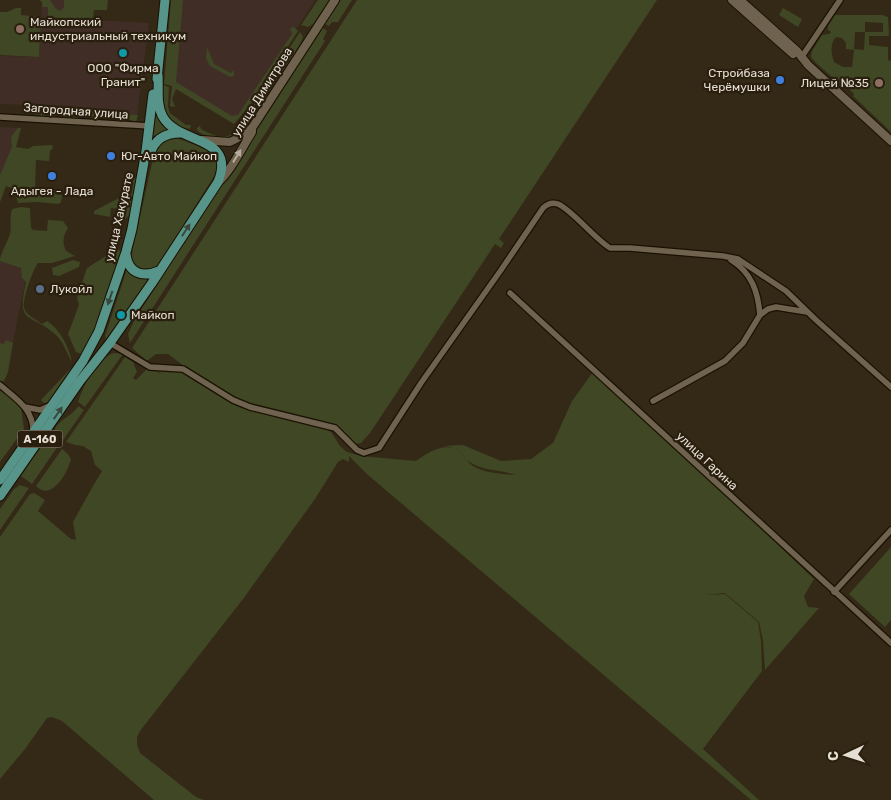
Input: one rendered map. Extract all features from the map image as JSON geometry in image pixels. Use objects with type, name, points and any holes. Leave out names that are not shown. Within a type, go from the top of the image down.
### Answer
[{"type":"main road","name":"улица Хакурате","points":[[33,433],[91,348],[99,331],[126,252],[143,171],[154,88],[158,75],[165,0]]},
{"type":"main road","name":"улица Димитрова","points":[[0,496],[160,271],[218,182],[222,180],[252,132],[252,128],[335,0]]},
{"type":"main road","points":[[732,0],[793,54],[802,58]]},
{"type":"main road","points":[[740,0],[797,51],[802,58],[891,141]]},
{"type":"main road","points":[[158,75],[158,101],[161,113],[166,122],[181,134]]},
{"type":"main road","points":[[143,171],[149,160],[151,148],[155,142],[166,135],[181,134],[202,140],[230,142],[236,140],[252,128]]},
{"type":"main road","points":[[202,140],[214,148],[221,158],[221,174],[218,182]]},
{"type":"main road","points":[[126,252],[129,266],[137,274],[147,275],[160,271]]},
{"type":"main road","name":"А-160","points":[[0,480],[33,433]]},
{"type":"street","points":[[802,58],[840,0]]},
{"type":"street","name":"Загородная улица","points":[[0,117],[150,126]]},
{"type":"street","points":[[110,343],[150,367],[183,369],[233,400],[250,407],[335,428],[357,450],[364,454],[379,448],[421,383],[543,208],[546,205],[558,204],[610,248],[630,248],[738,259],[786,291],[891,387]]},
{"type":"street","points":[[722,256],[739,265],[748,274],[755,287],[760,315]]},
{"type":"street","name":"улица Гарина","points":[[510,293],[891,643]]},
{"type":"street","points":[[653,401],[725,361],[743,343],[760,315],[768,309],[776,307],[807,312]]},
{"type":"street","points":[[0,385],[25,407],[32,421],[33,433]]},
{"type":"street","points":[[25,407],[37,410],[46,408],[61,392]]},
{"type":"street","points":[[834,592],[891,530]]},
{"type":"shaded area","points":[[42,0],[74,0],[73,19],[149,23],[137,115],[36,108],[36,105],[0,104],[0,56],[39,57]]},
{"type":"shaded area","points":[[179,0],[315,0],[235,123],[172,84]]},
{"type":"shaded area","points":[[0,127],[21,128],[0,195]]},
{"type":"shaded area","points":[[0,259],[21,267],[27,272],[7,372],[0,366]]},
{"type":"green space","points":[[39,0],[50,0],[56,9],[61,11],[64,7],[64,0],[108,0],[107,10],[94,10],[93,20],[48,17],[48,7],[42,7],[42,2]]},
{"type":"green space","points":[[171,0],[183,0],[176,82],[232,116],[238,115],[292,34],[290,28],[294,27],[298,31],[250,105],[234,124],[176,89],[172,99],[175,107],[170,106],[172,86],[164,84]]},
{"type":"green space","points":[[318,0],[329,0],[313,24],[308,27],[301,25]]},
{"type":"green space","points":[[341,0],[352,0],[338,22],[332,22],[329,26],[325,24]]},
{"type":"green space","points":[[357,0],[657,0],[499,239],[504,243],[501,248],[495,244],[370,433],[361,443],[356,444],[340,429],[328,423],[250,404],[233,397],[200,378],[168,354],[156,354],[147,361],[132,348]]},
{"type":"green space","name":"Майкопский индустриальный техникум","points":[[21,8],[21,15],[41,17],[39,57],[0,55],[0,12],[7,12]]},
{"type":"green space","points":[[783,8],[802,19],[798,27],[779,15]]},
{"type":"green space","points":[[835,15],[882,15],[888,17],[889,35],[869,36],[869,45],[888,47],[888,60],[891,61],[891,132],[853,96],[854,94],[848,88],[845,88],[811,57],[812,51],[822,35],[831,32],[828,30],[828,26]],"holes":[[[865,22],[883,23],[883,32],[865,32]],[[855,32],[865,32],[864,50],[854,49]],[[836,37],[842,38],[846,43],[846,49],[854,50],[852,67],[843,67],[834,62],[832,56],[833,42]]]},
{"type":"green space","points":[[323,28],[327,31],[323,39],[325,41],[130,343],[128,334],[135,319]]},
{"type":"green space","points":[[300,32],[303,37],[300,44],[260,106],[254,105],[255,101]]},
{"type":"green space","points":[[207,47],[214,64],[231,73],[234,70],[234,76],[230,77],[210,66],[206,58]]},
{"type":"green space","points":[[163,85],[169,87],[168,107],[170,113],[186,125],[191,125],[190,129],[175,123],[166,114],[163,101]]},
{"type":"green space","points":[[33,106],[36,106],[36,109],[56,110],[55,117],[35,115]]},
{"type":"green space","points":[[253,109],[256,111],[251,120],[242,131],[232,137],[211,137],[197,130],[200,126],[201,129],[217,136],[227,136],[237,131]]},
{"type":"green space","points":[[61,110],[138,115],[136,122],[131,120],[80,117],[76,120],[61,118]]},
{"type":"green space","points":[[155,116],[168,129],[154,136],[152,134]]},
{"type":"green space","points":[[18,128],[21,128],[16,147],[28,149],[33,146],[52,145],[53,148],[50,151],[49,161],[36,160],[35,189],[57,190],[57,195],[62,195],[59,204],[18,203],[14,189],[6,186],[0,202],[0,175],[12,147],[11,137]]},
{"type":"green space","points":[[170,138],[185,141],[210,152],[216,161],[216,173],[156,269],[145,273],[133,266],[131,257],[155,150]]},
{"type":"green space","points":[[138,177],[131,213],[124,220],[120,221],[125,198],[132,193],[133,180]]},
{"type":"green space","points":[[121,197],[120,209],[111,208],[110,217],[94,214],[94,211]]},
{"type":"green space","points":[[30,208],[31,228],[33,230],[47,231],[48,220],[63,221],[68,228],[64,236],[64,245],[66,251],[75,256],[52,263],[38,263],[28,285],[24,308],[27,313],[42,324],[47,321],[52,324],[69,350],[72,362],[58,338],[24,312],[23,296],[26,282],[22,278],[21,268],[0,261],[10,234],[12,209]]},
{"type":"green space","points":[[117,249],[121,252],[88,348],[82,354],[76,352],[68,334],[79,305],[77,298],[87,268]]},
{"type":"green space","points":[[73,260],[80,262],[79,267],[59,276],[53,275],[52,268]]},
{"type":"green space","points":[[127,269],[137,277],[152,278],[108,339],[106,339],[105,336]]},
{"type":"green space","points":[[6,340],[13,343],[8,372],[4,381],[0,381],[0,343],[4,344]]},
{"type":"green space","points":[[114,353],[123,354],[85,407],[78,402],[87,381],[96,367]]},
{"type":"green space","points":[[125,357],[133,362],[137,372],[133,378],[136,380],[147,369],[155,370],[162,375],[157,370],[182,372],[237,406],[322,427],[331,432],[340,446],[347,452],[361,456],[416,461],[436,449],[448,447],[443,446],[463,445],[501,461],[531,459],[553,443],[572,401],[593,372],[814,579],[804,596],[808,607],[819,608],[765,670],[763,641],[759,622],[725,593],[705,595],[725,594],[758,622],[762,671],[703,749],[759,800],[751,800],[368,475],[349,456],[349,462],[343,459],[338,462],[315,499],[243,599],[137,737],[140,753],[196,797],[204,800],[154,800],[62,721],[52,717],[47,718],[0,779],[0,537],[30,494],[34,493],[45,500],[38,511],[71,539],[76,540],[73,522],[102,471],[95,465],[91,451],[83,446],[66,442]],"holes":[[[466,459],[473,464],[488,469],[515,475],[482,470],[473,466]]]},
{"type":"green space","points":[[72,367],[65,382],[46,405],[41,400]]},
{"type":"green space","points":[[0,389],[21,407],[24,429],[0,462]]},
{"type":"green space","points":[[78,406],[84,410],[61,443],[55,437],[56,427]]},
{"type":"green space","points":[[48,440],[58,446],[32,484],[21,476],[42,445]]},
{"type":"green space","points":[[62,449],[71,459],[63,478],[53,488],[42,490],[36,486]]},
{"type":"green space","points":[[20,485],[29,488],[0,530],[0,509],[14,489]]},
{"type":"green space","points":[[891,547],[891,620],[885,627],[849,594]]},
{"type":"place","name":"Майкопский индустриальный техникум","points":[[20,29]]},
{"type":"place","name":"ООО \"Фирма Гранит\"","points":[[123,53]]},
{"type":"place","name":"Стройбаза Черёмушки","points":[[780,80]]},
{"type":"place","name":"Лицей №35","points":[[879,83]]},
{"type":"place","name":"Юг-Авто Майкоп","points":[[111,156]]},
{"type":"place","name":"Адыгея - Лада","points":[[52,176]]},
{"type":"place","name":"Лукойл","points":[[40,289]]},
{"type":"place","name":"Майкоп","points":[[121,315]]}]
